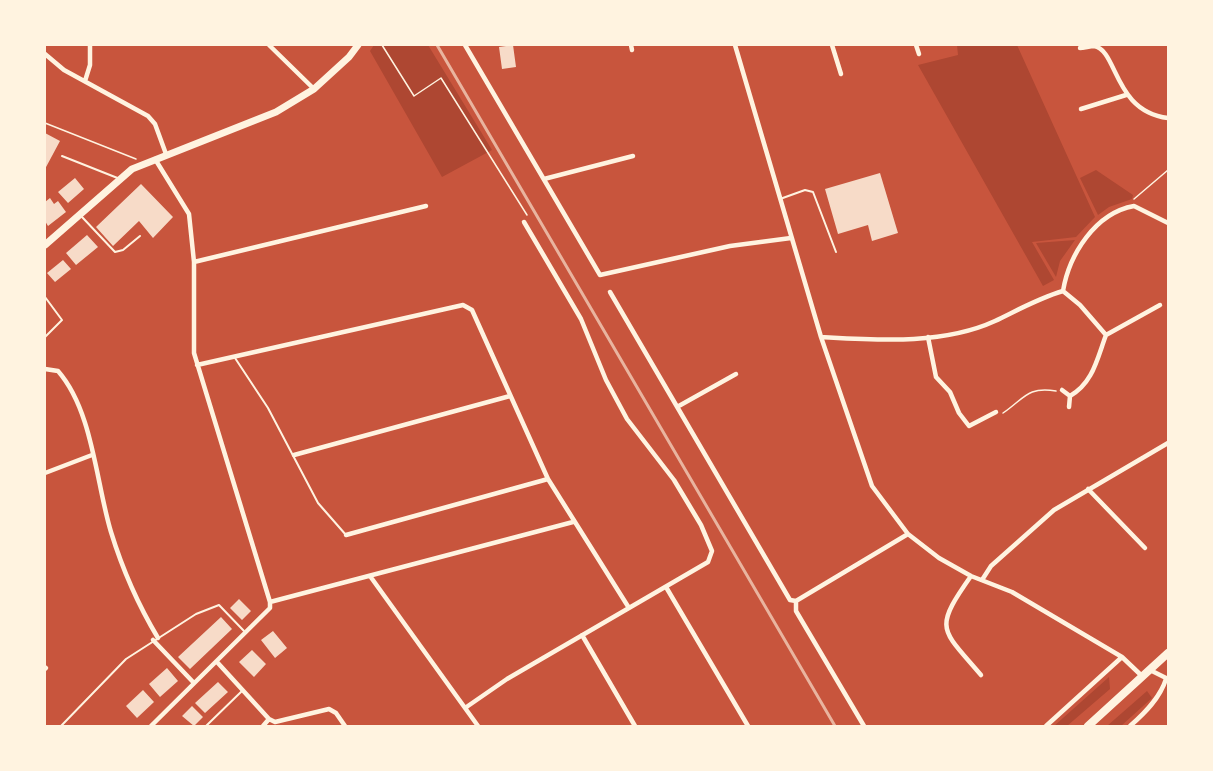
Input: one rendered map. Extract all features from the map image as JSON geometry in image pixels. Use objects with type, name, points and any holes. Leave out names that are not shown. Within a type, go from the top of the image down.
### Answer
[{"type":"main road","points":[[45,245],[120,178],[146,162],[239,129],[276,112],[314,89],[349,57],[358,45]]},
{"type":"main road","points":[[1088,726],[1168,653]]},
{"type":"street","points":[[85,81],[90,65],[90,45]]},
{"type":"street","points":[[269,45],[314,89]]},
{"type":"street","points":[[465,45],[600,275],[730,246],[791,238]]},
{"type":"street","points":[[735,45],[821,337],[872,486],[908,534],[939,558],[970,576],[1012,592],[1122,657],[1143,677]]},
{"type":"street","points":[[832,45],[841,74]]},
{"type":"street","points":[[916,45],[919,54]]},
{"type":"street","points":[[1080,48],[1094,46],[1102,51],[1126,95],[1141,109],[1155,116],[1168,118]]},
{"type":"street","points":[[45,54],[64,70],[148,116],[155,124],[166,154]]},
{"type":"street","points":[[1082,109],[1126,95]]},
{"type":"street","points":[[544,179],[633,156]]},
{"type":"street","points":[[151,726],[270,608],[194,353],[194,262],[189,214],[155,159]]},
{"type":"street","points":[[194,262],[426,206]]},
{"type":"street","points":[[1063,291],[1068,268],[1088,236],[1112,214],[1134,206],[1168,223]]},
{"type":"street","points":[[465,708],[507,679],[708,562],[712,550],[701,525],[674,480],[627,419],[606,380],[581,319],[525,222]]},
{"type":"street","points":[[1063,291],[1080,304],[1106,335]]},
{"type":"street","points":[[821,337],[865,339],[928,337],[964,331],[995,321],[1012,310],[1063,291]]},
{"type":"street","points":[[610,292],[790,600],[796,601],[908,534]]},
{"type":"street","points":[[1070,396],[1082,389],[1090,379],[1106,335],[1160,304]]},
{"type":"street","points":[[197,365],[464,305],[472,310],[548,479],[629,608]]},
{"type":"street","points":[[928,337],[936,377],[950,392],[958,413],[969,426],[996,412]]},
{"type":"street","points":[[45,369],[58,371],[68,382],[82,416],[111,531],[133,596],[155,639],[194,683]]},
{"type":"street","points":[[677,407],[736,374]]},
{"type":"street","points":[[1062,390],[1070,396]]},
{"type":"street","points":[[294,455],[510,396]]},
{"type":"street","points":[[1070,396],[1070,407]]},
{"type":"street","points":[[982,580],[991,566],[1054,510],[1168,443]]},
{"type":"street","points":[[45,472],[92,454]]},
{"type":"street","points":[[346,535],[548,479]]},
{"type":"street","points":[[1088,489],[1145,548]]},
{"type":"street","points":[[270,602],[573,522]]},
{"type":"street","points":[[370,576],[478,726]]},
{"type":"street","points":[[970,576],[947,611],[945,628],[951,640],[981,675]]},
{"type":"street","points":[[666,587],[748,726]]},
{"type":"street","points":[[796,601],[796,611],[864,726]]},
{"type":"street","points":[[582,635],[635,726]]},
{"type":"street","points":[[1046,726],[1122,657]]},
{"type":"street","points":[[217,662],[269,720],[275,722],[329,709],[336,713],[345,726]]},
{"type":"street","points":[[1130,726],[1146,712],[1167,679],[1150,670]]},
{"type":"street","points":[[263,726],[269,720]]},
{"type":"lane","points":[[62,156],[120,178]]},
{"type":"lane","points":[[780,199],[806,190],[813,192],[836,252]]},
{"type":"lane","points":[[80,215],[115,252],[123,250],[140,236]]},
{"type":"lane","points":[[45,297],[62,320],[45,337]]},
{"type":"lane","points":[[233,356],[268,408],[318,503],[346,535]]},
{"type":"lane","points":[[62,726],[126,659],[196,614],[219,605],[245,632]]},
{"type":"lane","points":[[206,726],[243,690]]},
{"type":"path","points":[[382,45],[414,96],[441,78],[529,219],[525,222]]},
{"type":"path","points":[[45,123],[146,162]]},
{"type":"path","points":[[1134,206],[1133,199],[1168,170]]},
{"type":"path","points":[[996,412],[1003,413],[1023,395],[1041,389],[1062,390]]},
{"type":"shaded area","points":[[374,45],[428,45],[492,150],[442,177],[370,51]]},
{"type":"shaded area","points":[[957,45],[1017,45],[1095,217],[1076,237],[1032,242],[1054,280],[1043,286],[918,65],[958,55]]},
{"type":"shaded area","points":[[1096,170],[1133,195],[1132,199],[1109,207],[1098,215],[1080,178]]},
{"type":"shaded area","points":[[1075,240],[1060,261],[1056,277],[1036,243]]},
{"type":"shaded area","points":[[1109,677],[1110,689],[1067,726],[1054,726]]},
{"type":"shaded area","points":[[1147,691],[1152,698],[1121,726],[1107,726]]},
{"type":"building","points":[[513,45],[516,67],[502,69],[499,47]]},
{"type":"building","points":[[45,133],[60,141],[45,169]]},
{"type":"building","points":[[880,173],[898,233],[872,241],[868,225],[838,234],[825,189]]},
{"type":"building","points":[[75,178],[84,189],[68,203],[58,192]]},
{"type":"building","points":[[141,184],[173,217],[153,238],[139,221],[113,246],[96,227]]},
{"type":"building","points":[[50,198],[54,204],[58,201],[66,212],[48,226],[45,221],[45,202]]},
{"type":"building","points":[[87,235],[98,247],[76,265],[66,253]]},
{"type":"building","points":[[63,260],[71,269],[55,282],[47,273]]},
{"type":"building","points":[[239,599],[251,611],[242,620],[230,608]]},
{"type":"building","points":[[221,617],[232,629],[190,669],[178,657]]},
{"type":"building","points":[[273,631],[287,648],[275,658],[261,640]]},
{"type":"building","points":[[252,650],[266,664],[254,677],[239,662]]},
{"type":"building","points":[[167,668],[178,681],[160,697],[149,684]]},
{"type":"building","points":[[218,682],[228,692],[205,713],[195,703]]},
{"type":"building","points":[[143,690],[154,702],[137,718],[126,706]]},
{"type":"building","points":[[192,706],[203,717],[194,726],[182,716]]},
{"type":"railway","points":[[437,45],[835,726]]}]
